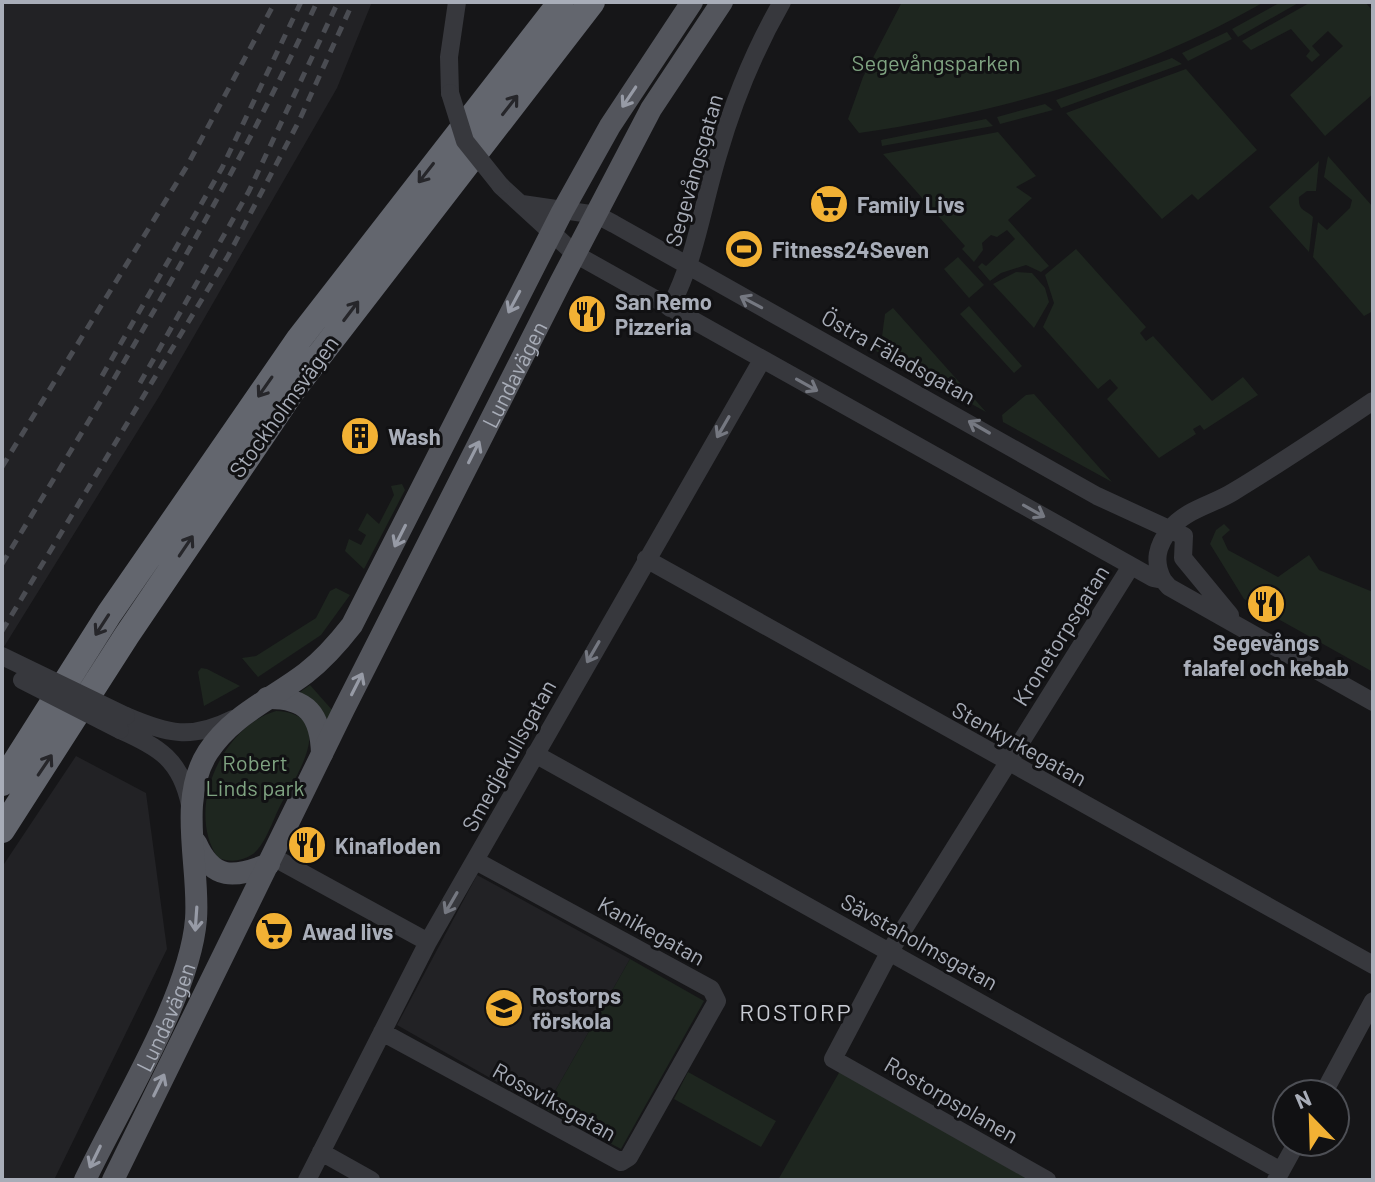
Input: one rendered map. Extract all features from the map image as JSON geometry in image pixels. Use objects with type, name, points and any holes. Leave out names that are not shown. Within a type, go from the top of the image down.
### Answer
[{"type":"highway","name":"Stockholmsvägen","points":[[2,783],[109,614],[299,339],[561,2]]},
{"type":"highway","name":"Stockholmsvägen","points":[[2,830],[127,635],[286,399],[427,211],[592,2]]},
{"type":"main road","name":"Lundavägen","points":[[85,1180],[169,1010],[194,945],[195,842],[192,818],[195,786],[206,754],[243,714],[332,651],[352,625],[562,212],[610,126],[692,2]]},
{"type":"main road","name":"Lundavägen","points":[[113,1180],[322,754],[575,254],[651,109],[722,2]]},
{"type":"main road","points":[[267,698],[288,698],[310,712],[321,736],[322,754]]},
{"type":"main road","points":[[195,842],[203,859],[214,870],[228,874],[271,860]]},
{"type":"street","points":[[457,2],[449,57],[450,93],[465,141],[501,186],[575,254],[1131,566],[1163,580],[1373,702]]},
{"type":"street","name":"Segevångsgatan","points":[[670,308],[690,267],[717,156],[732,113],[782,2]]},
{"type":"street","name":"Östra Fäladsgatan","points":[[522,204],[597,215],[1097,496],[1177,532]]},
{"type":"street","name":"Smedjekullsgatan","points":[[307,1180],[428,942],[762,360]]},
{"type":"street","points":[[1163,580],[1156,561],[1159,548],[1177,532],[1191,511],[1226,496],[1373,401]]},
{"type":"street","points":[[1177,532],[1188,565],[1239,626]]},
{"type":"street","name":"Stenkyrkegatan","points":[[646,559],[1007,764],[1373,965]]},
{"type":"street","points":[[1163,580],[1188,565]]},
{"type":"street","name":"Kronetorpsgatan","points":[[833,1059],[890,951],[1131,566]]},
{"type":"street","points":[[2,656],[123,723],[166,753],[183,782],[192,818]]},
{"type":"street","points":[[2,670],[123,723],[175,734],[197,733],[243,714]]},
{"type":"street","name":"Sävstaholmsgatan","points":[[535,754],[890,951],[1278,1175]]},
{"type":"street","points":[[271,860],[428,942]]},
{"type":"street","name":"Kanikegatan","points":[[476,861],[711,989],[717,1001],[670,1081]]},
{"type":"street","points":[[1332,1078],[1373,1001]]},
{"type":"street","name":"Rossviksgatan","points":[[382,1032],[621,1162],[629,1157],[670,1081]]},
{"type":"street","name":"Rostorpsplanen","points":[[833,1059],[1047,1180]]},
{"type":"street","points":[[321,1152],[371,1180]]},
{"type":"shaded area","points":[[2,2],[372,2],[337,88],[160,395],[2,650]]},
{"type":"shaded area","points":[[76,756],[146,793],[167,949],[54,1180],[2,1180],[2,867]]},
{"type":"shaded area","name":"Rostorps förskola","points":[[477,875],[630,959],[545,1109],[397,1025]]},
{"type":"green space","name":"Segevångsparken","points":[[902,2],[1264,2],[1168,50],[1068,87],[965,114],[859,133],[848,119],[863,77]]},
{"type":"green space","points":[[1281,2],[1300,2],[1238,37],[1232,29]]},
{"type":"green space","points":[[1311,2],[1365,2],[1373,11],[1373,94],[1325,136],[1290,95],[1343,46],[1328,31],[1312,46],[1320,55],[1312,62],[1306,56],[1310,51],[1291,29],[1251,50],[1242,41]]},
{"type":"green space","points":[[1227,32],[1232,39],[1188,61],[1182,53]]},
{"type":"green space","points":[[1172,58],[1182,64],[1061,108],[1056,100]]},
{"type":"green space","points":[[1186,69],[1257,150],[1198,200],[1192,194],[1162,219],[1066,113]]},
{"type":"green space","points":[[1045,104],[1053,110],[1000,124],[997,117]]},
{"type":"green space","points":[[986,119],[993,126],[882,146],[881,140]]},
{"type":"green space","points":[[998,132],[1036,176],[1016,187],[1032,198],[1008,220],[1049,266],[1041,272],[1026,265],[1001,273],[990,281],[978,267],[982,263],[986,266],[1015,239],[1007,230],[997,237],[991,235],[982,243],[983,250],[974,262],[962,249],[965,246],[883,154]]},
{"type":"green space","points":[[1328,156],[1373,207],[1373,311],[1364,316],[1313,257],[1318,222],[1327,230],[1350,208],[1352,200],[1324,177]]},
{"type":"green space","points":[[1319,161],[1316,191],[1307,191],[1299,197],[1301,208],[1313,217],[1309,252],[1269,207]]},
{"type":"green space","points":[[1076,249],[1146,327],[1140,333],[1146,341],[1153,336],[1212,401],[1243,377],[1258,395],[1204,430],[1200,425],[1193,429],[1196,434],[1159,458],[1107,399],[1118,388],[1110,379],[1098,389],[1043,327],[1054,303],[1045,275]]},
{"type":"green space","points":[[958,257],[984,285],[969,298],[944,269]]},
{"type":"green space","points":[[1016,272],[1032,273],[1045,288],[1049,302],[1034,328],[993,284]]},
{"type":"green space","points":[[969,306],[1022,366],[1014,373],[960,314]]},
{"type":"green space","points":[[893,308],[986,412],[876,351],[881,344],[885,314]]},
{"type":"green space","points":[[1034,394],[1112,482],[1003,422],[1002,415],[1026,395]]},
{"type":"green space","points":[[402,484],[405,490],[364,569],[345,551],[349,539],[361,545],[366,535],[358,530],[367,513],[379,524],[394,495],[391,486]]},
{"type":"green space","points":[[1224,524],[1230,530],[1222,537],[1228,550],[1278,577],[1309,555],[1319,570],[1373,592],[1373,672],[1271,615],[1278,601],[1260,590],[1251,603],[1244,599],[1210,544],[1216,530]]},
{"type":"green space","points":[[336,588],[350,595],[321,635],[258,677],[242,658],[256,656],[316,618],[330,591]]},
{"type":"green space","points":[[201,668],[240,686],[204,706],[198,672]]},
{"type":"green space","points":[[310,685],[333,711],[328,720],[300,692]]},
{"type":"green space","name":"Robert Linds park","points":[[276,711],[295,715],[306,723],[308,749],[257,850],[240,860],[218,858],[209,839],[205,817],[214,772],[239,734],[256,720]]},
{"type":"green space","points":[[630,959],[704,1001],[621,1149],[545,1109]]},
{"type":"green space","points":[[840,1071],[1035,1180],[778,1180]]},
{"type":"green space","points":[[688,1072],[776,1121],[761,1147],[674,1099]]},
{"type":"railway","points":[[2,467],[187,166],[275,2]]},
{"type":"railway","points":[[102,376],[222,168],[301,2]]},
{"type":"railway","points":[[2,564],[207,217],[317,2]]},
{"type":"railway","points":[[140,383],[249,191],[338,2]]},
{"type":"railway","points":[[2,631],[228,256],[299,121],[353,2]]},
{"type":"place","name":"Family Livs","points":[[829,204]]},
{"type":"place","name":"Fitness24Seven","points":[[744,249]]},
{"type":"place","name":"San Remo Pizzeria","points":[[587,314]]},
{"type":"place","name":"Wash","points":[[360,436]]},
{"type":"place","name":"Segevångs falafel och kebab","points":[[1266,604]]},
{"type":"place","name":"Kinafloden","points":[[307,845]]},
{"type":"place","name":"Awad livs","points":[[274,931]]},
{"type":"place","name":"Rostorps förskola","points":[[504,1008]]},
{"type":"district","name":"ROSTORP","points":[[796,1011]]}]
